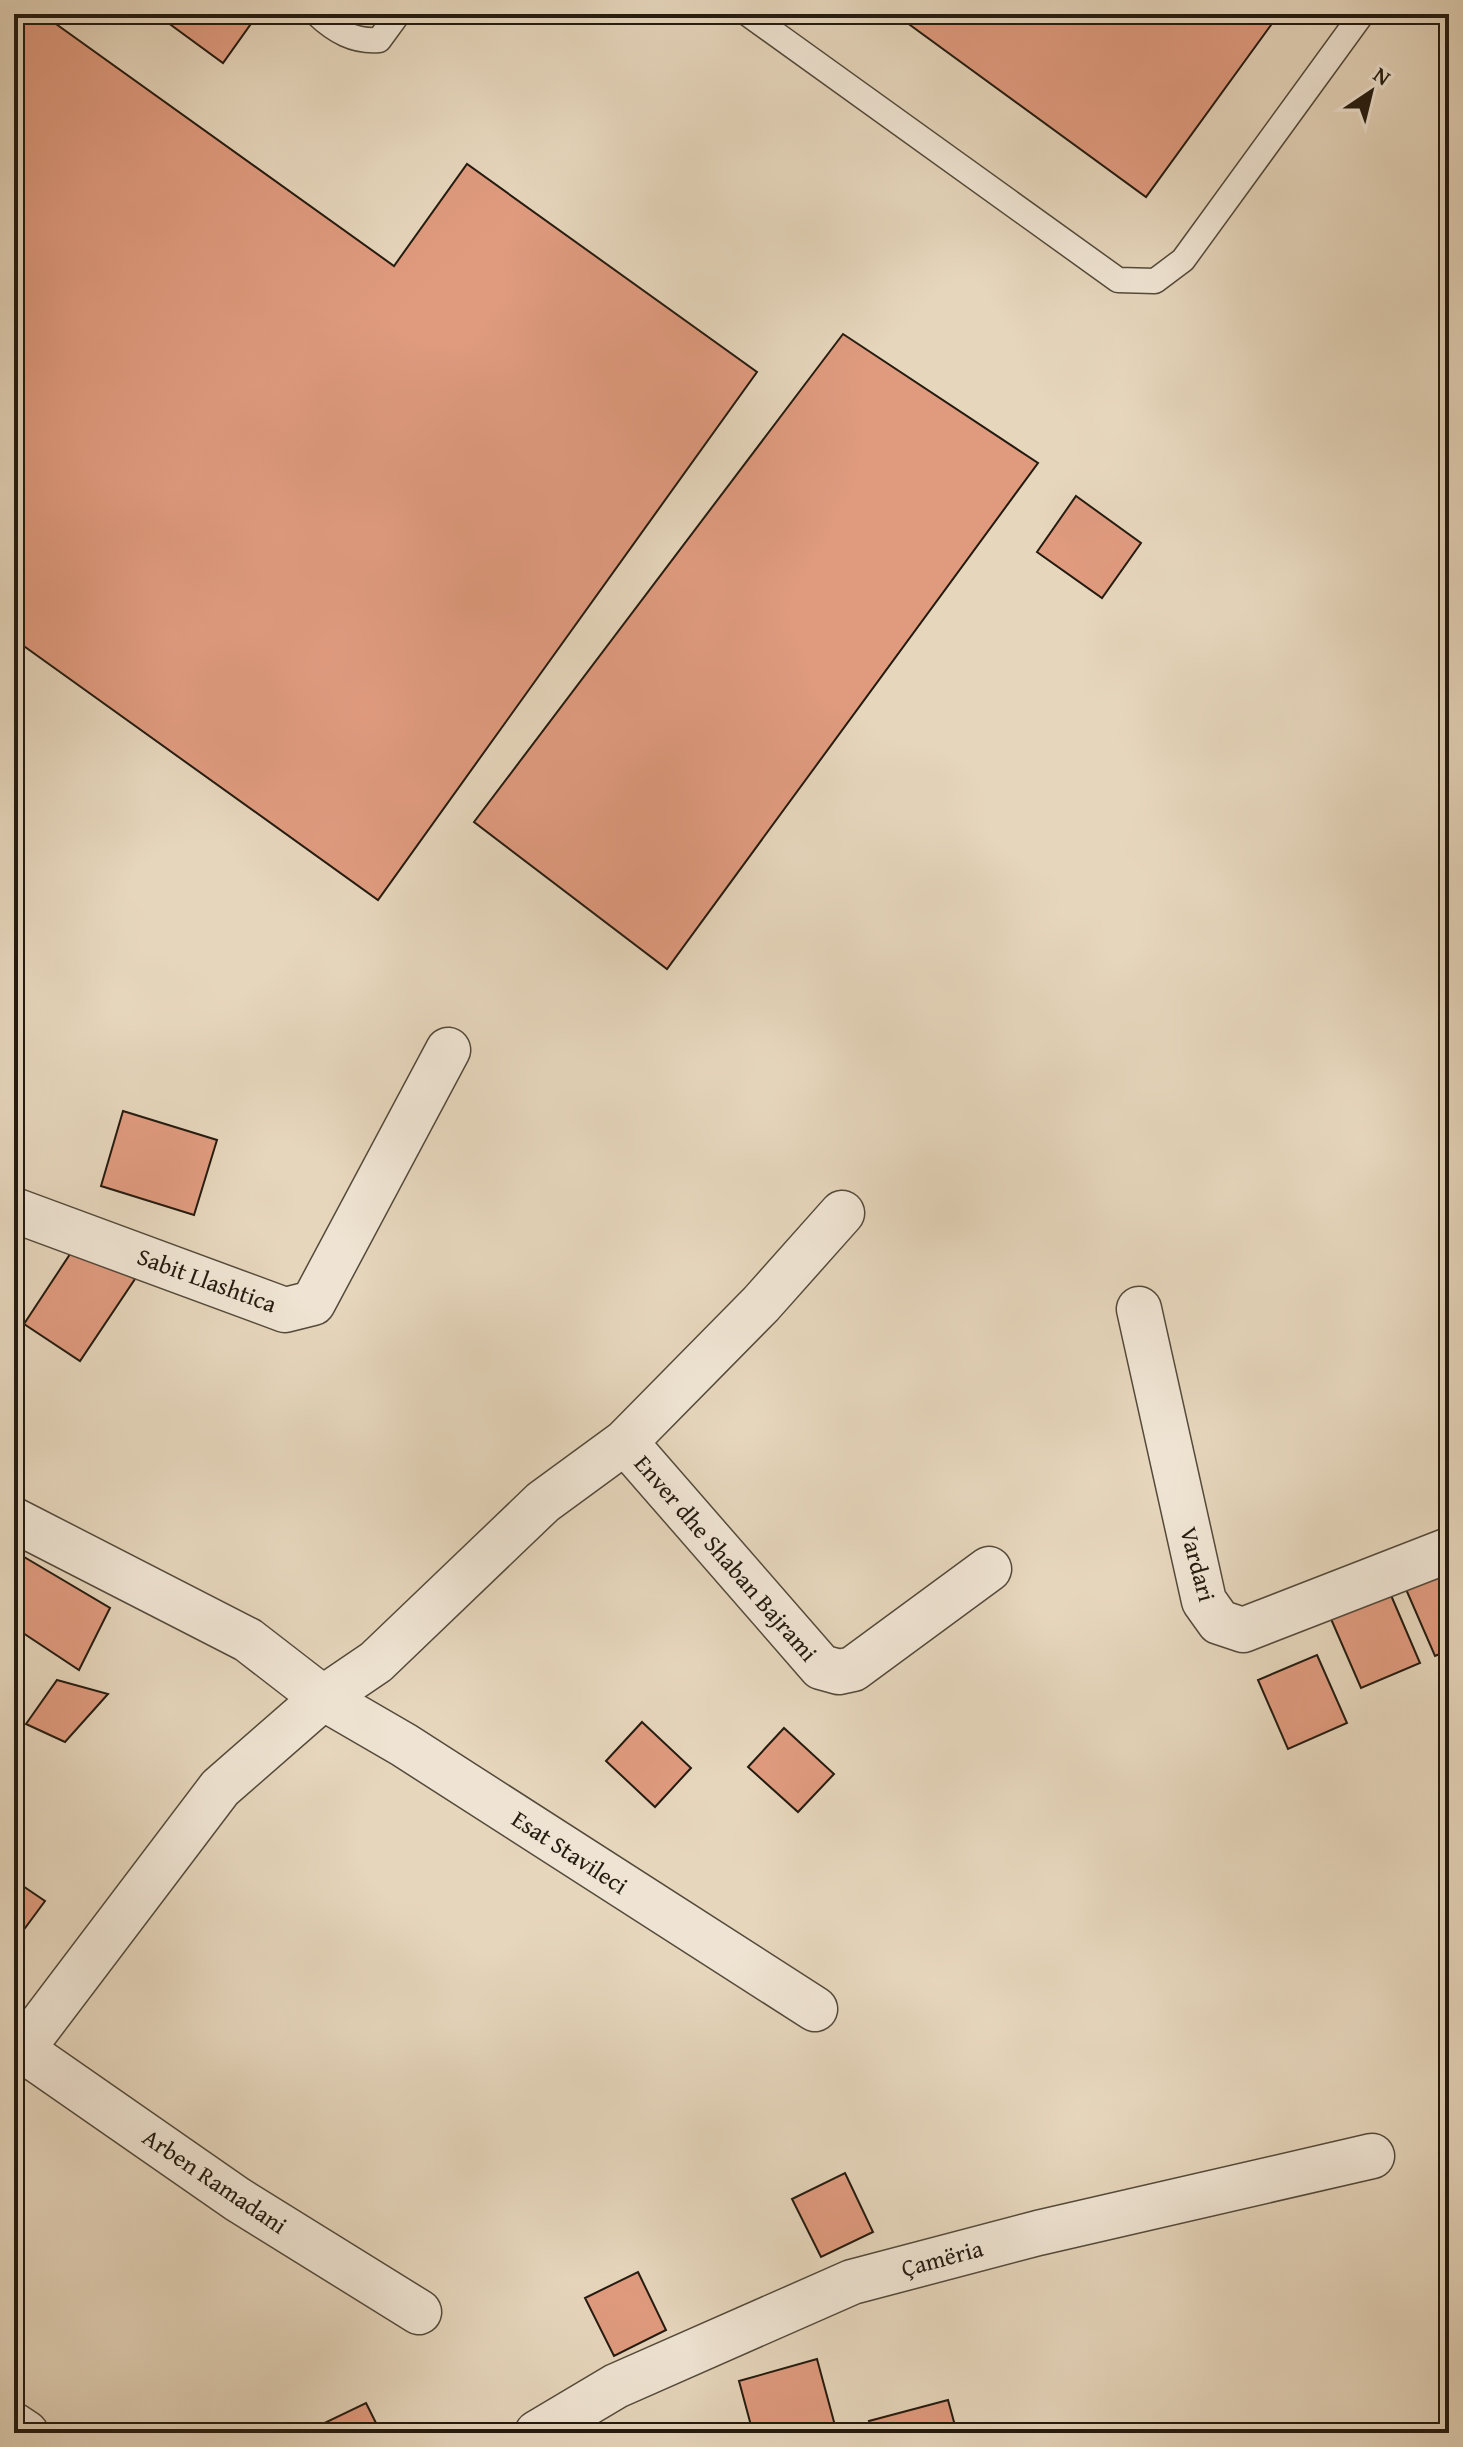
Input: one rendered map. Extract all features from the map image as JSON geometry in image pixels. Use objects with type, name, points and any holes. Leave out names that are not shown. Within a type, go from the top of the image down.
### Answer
[{"type":"street","name":"Sabit Llashtica","points":[[14,1210],[285,1310],[313,1303],[448,1050]]},
{"type":"street","name":"Enver dhe Shaban Bajrami","points":[[323,1698],[376,1662],[543,1502],[625,1442],[761,1304],[842,1213]]},
{"type":"street","name":"Vardari","points":[[1139,1309],[1204,1601],[1219,1622],[1243,1630],[1449,1550]]},
{"type":"street","name":"Enver dhe Shaban Bajrami","points":[[625,1442],[821,1667],[839,1672],[853,1669],[989,1569]]},
{"type":"street","name":"Esat Stavileci","points":[[14,1520],[248,1640],[323,1698],[404,1745],[815,2009]]},
{"type":"street","points":[[17,2051],[220,1788],[323,1698]]},
{"type":"street","name":"Arben Ramadani","points":[[17,2051],[237,2199],[419,2312]]},
{"type":"street","name":"Çamëria","points":[[537,2433],[616,2386],[852,2282],[1038,2233],[1372,2156]]},
{"type":"street","points":[[14,2425],[26,2433]]},
{"type":"lane","points":[[317,14],[331,27],[361,41],[379,40],[398,14]]},
{"type":"lane","points":[[748,14],[1118,280],[1155,281],[1183,260],[1362,14]]},
{"type":"building","points":[[14,14],[42,14],[394,266],[467,164],[757,372],[378,900],[14,639]]},
{"type":"building","points":[[156,14],[258,14],[223,63]]},
{"type":"building","points":[[895,14],[1279,14],[1146,197]]},
{"type":"building","points":[[843,334],[1038,463],[667,969],[474,822]]},
{"type":"building","points":[[1076,496],[1141,543],[1102,598],[1037,552]]},
{"type":"building","points":[[123,1111],[217,1140],[194,1215],[101,1186]]},
{"type":"building","points":[[78,1242],[135,1279],[80,1361],[24,1324]]},
{"type":"building","points":[[14,1551],[110,1608],[79,1670],[14,1627]]},
{"type":"building","points":[[1449,1568],[1449,1650],[1435,1656],[1405,1587]]},
{"type":"building","points":[[1390,1593],[1420,1663],[1361,1688],[1331,1619]]},
{"type":"building","points":[[1317,1655],[1347,1723],[1288,1749],[1258,1680]]},
{"type":"building","points":[[57,1680],[108,1694],[65,1742],[26,1724]]},
{"type":"building","points":[[642,1722],[691,1768],[655,1807],[606,1761]]},
{"type":"building","points":[[784,1728],[834,1774],[798,1812],[748,1767]]},
{"type":"building","points":[[14,1880],[45,1901],[14,1943]]},
{"type":"building","points":[[845,2173],[873,2232],[821,2257],[792,2199]]},
{"type":"building","points":[[638,2272],[666,2330],[614,2356],[585,2298]]},
{"type":"building","points":[[817,2359],[837,2433],[753,2433],[739,2381]]},
{"type":"building","points":[[948,2400],[957,2433],[873,2433],[869,2421]]},
{"type":"building","points":[[366,2403],[381,2433],[316,2433],[314,2428]]}]
